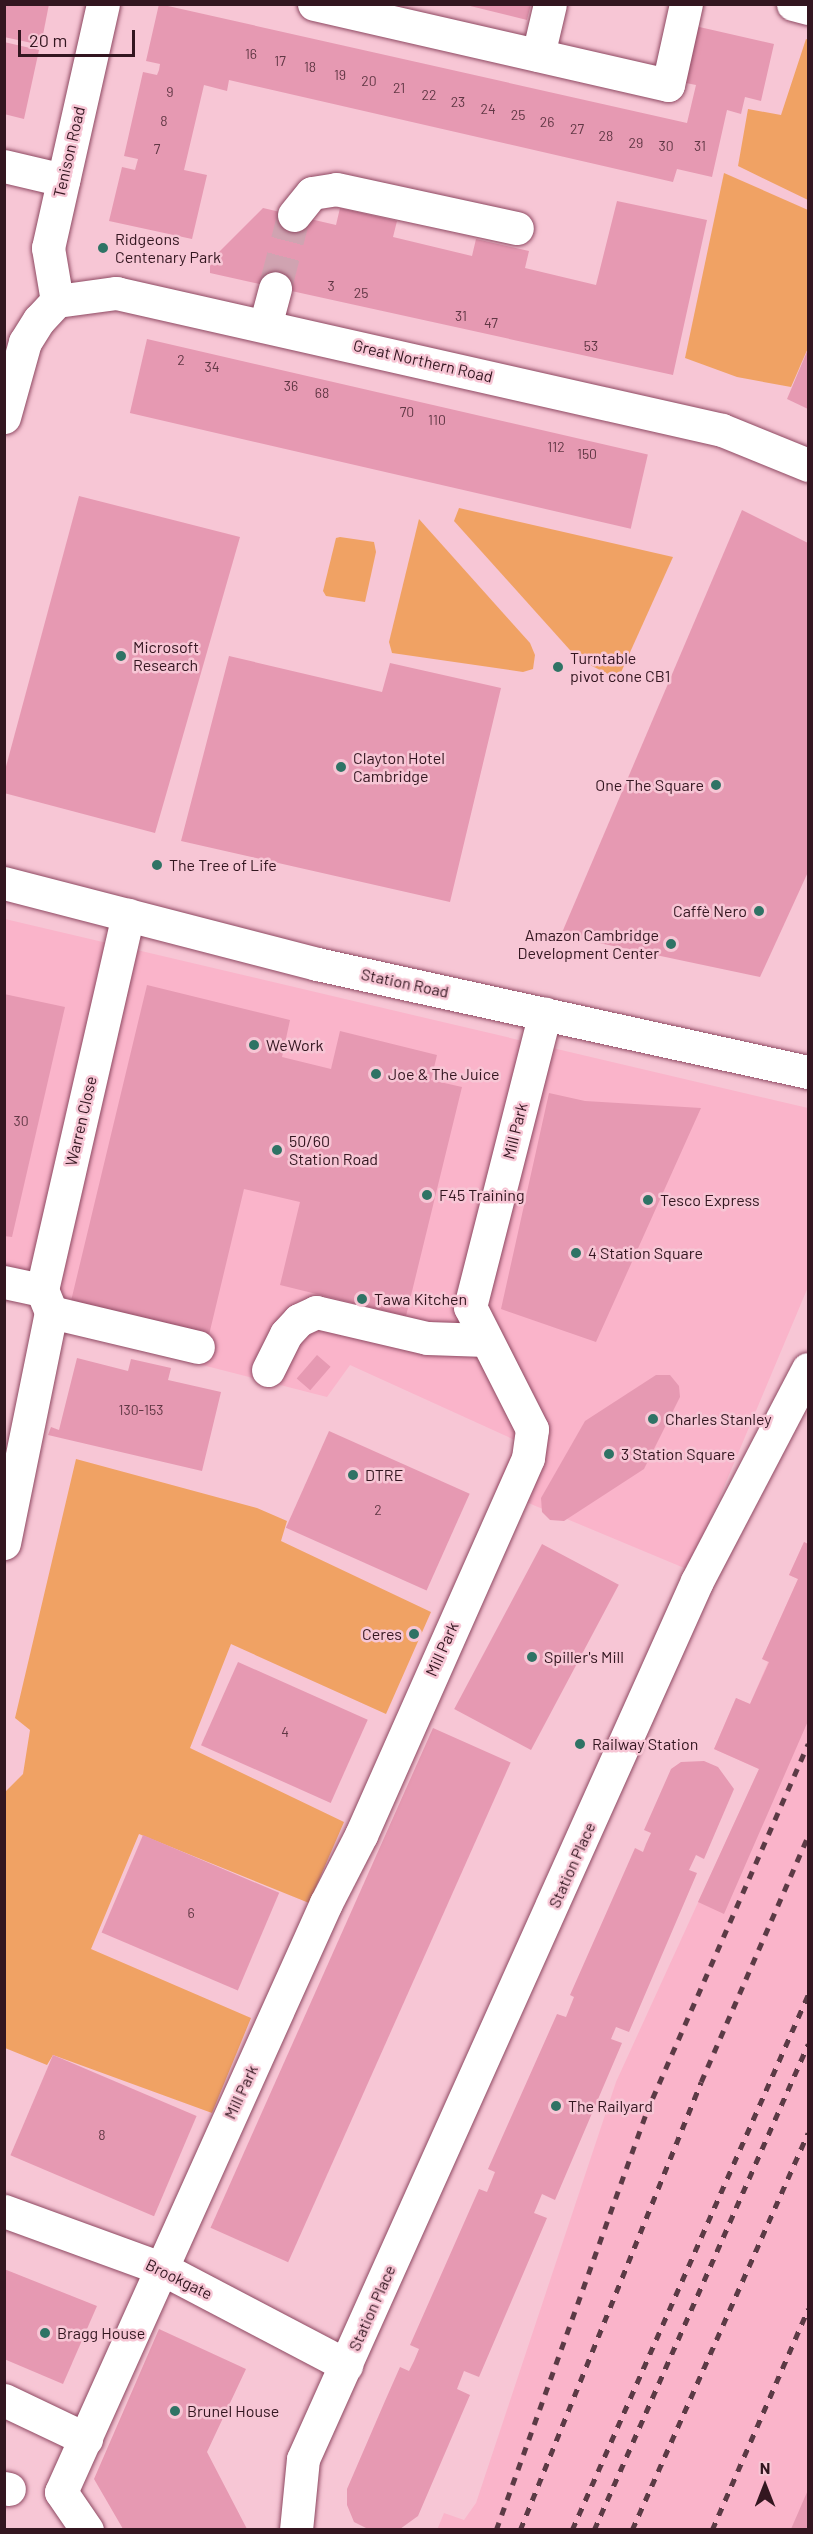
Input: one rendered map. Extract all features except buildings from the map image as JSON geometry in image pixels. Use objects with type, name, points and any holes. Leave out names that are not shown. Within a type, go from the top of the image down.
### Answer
[{"type":"street","name":"Tenison Road","points":[[48,310],[48,249],[103,4]]},
{"type":"street","points":[[314,4],[668,85],[686,4]]},
{"type":"street","points":[[538,55],[550,4]]},
{"type":"street","points":[[793,4],[808,8]]},
{"type":"street","points":[[4,166],[63,180]]},
{"type":"street","points":[[294,215],[312,193],[336,189],[517,228]]},
{"type":"street","points":[[265,326],[275,288]]},
{"type":"street","name":"Great Northern Road","points":[[48,310],[116,292],[722,430],[808,465]]},
{"type":"street","points":[[4,417],[25,342],[48,310]]},
{"type":"street","name":"Station Road","points":[[4,883],[317,964],[808,1072]]},
{"type":"street","name":"Warren Close","points":[[4,1543],[47,1301],[128,915]]},
{"type":"street","name":"Mill Park","points":[[87,2529],[62,2492],[528,1458],[532,1429],[470,1307],[545,1013]]},
{"type":"street","points":[[4,1282],[47,1301],[198,1347]]},
{"type":"street","points":[[268,1370],[286,1334],[299,1320],[316,1312],[427,1338],[486,1340]]},
{"type":"street","name":"Station Place","points":[[296,2529],[303,2459],[697,1581],[808,1369]]},
{"type":"street","name":"Brookgate","points":[[4,2211],[163,2269],[346,2366]]},
{"type":"street","points":[[4,2400],[86,2439]]},
{"type":"shaded area","points":[[806,39],[808,40],[808,200],[738,166],[748,109],[781,115]]},
{"type":"shaded area","points":[[724,173],[808,210],[808,348],[791,387],[737,377],[685,358]]},
{"type":"shaded area","points":[[459,508],[673,557],[618,679],[578,659],[454,521]]},
{"type":"shaded area","points":[[419,519],[530,643],[535,655],[533,669],[523,672],[392,653],[389,642]]},
{"type":"shaded area","points":[[336,538],[374,542],[376,552],[365,602],[326,596],[323,591]]},
{"type":"shaded area","points":[[5,919],[808,1108],[808,1287],[689,1570],[495,1489],[517,1441],[350,1365],[327,1397],[42,1324],[32,1282],[5,1276]]},
{"type":"shaded area","points":[[76,1459],[257,1508],[287,1521],[281,1541],[431,1612],[386,1714],[231,1644],[190,1748],[344,1822],[309,1903],[139,1834],[91,1949],[251,2018],[212,2113],[53,2055],[47,2065],[5,2048],[5,1792],[23,1774],[30,1730],[15,1718]]},
{"type":"shaded area","points":[[804,1542],[808,1544],[808,2529],[437,2530],[444,2513],[464,2520],[476,2503],[616,2082],[759,1769],[714,1749],[736,1698],[750,1704],[768,1662],[762,1659],[798,1579],[789,1575]]},
{"type":"tunnel","points":[[275,288],[294,215]]},
{"type":"railway","points":[[496,2530],[646,2113],[808,1744]]},
{"type":"railway","points":[[520,2530],[701,2082],[808,1836]]},
{"type":"railway","points":[[572,2530],[808,1995]]},
{"type":"railway","points":[[594,2530],[808,2044]]},
{"type":"railway","points":[[632,2530],[808,2133]]},
{"type":"railway","points":[[712,2530],[808,2309]]},
{"type":"place","name":"Ridgeons Centenary Park","points":[[103,248]]},
{"type":"place","name":"Microsoft Research","points":[[121,656]]},
{"type":"place","name":"Turntable pivot cone CB1","points":[[558,667]]},
{"type":"place","name":"Clayton Hotel Cambridge","points":[[341,767]]},
{"type":"place","name":"One The Square","points":[[716,785]]},
{"type":"place","name":"The Tree of Life","points":[[157,865]]},
{"type":"place","name":"Caffè Nero","points":[[759,911]]},
{"type":"place","name":"Amazon Cambridge Development Center","points":[[671,944]]},
{"type":"place","name":"WeWork","points":[[254,1045]]},
{"type":"place","name":"Joe & The Juice","points":[[376,1074]]},
{"type":"place","name":"50/60 Station Road","points":[[277,1150]]},
{"type":"place","name":"F45 Training","points":[[427,1195]]},
{"type":"place","name":"Tesco Express","points":[[648,1200]]},
{"type":"place","name":"4 Station Square","points":[[576,1253]]},
{"type":"place","name":"Tawa Kitchen","points":[[362,1299]]},
{"type":"place","name":"Charles Stanley","points":[[653,1419]]},
{"type":"place","name":"3 Station Square","points":[[609,1454]]},
{"type":"place","name":"DTRE","points":[[353,1475]]},
{"type":"place","name":"Ceres","points":[[414,1634]]},
{"type":"place","name":"Spiller's Mill","points":[[532,1657]]},
{"type":"place","name":"Railway Station","points":[[580,1744]]},
{"type":"place","name":"The Railyard","points":[[556,2106]]},
{"type":"place","name":"Bragg House","points":[[45,2333]]},
{"type":"place","name":"Brunel House","points":[[175,2411]]}]
